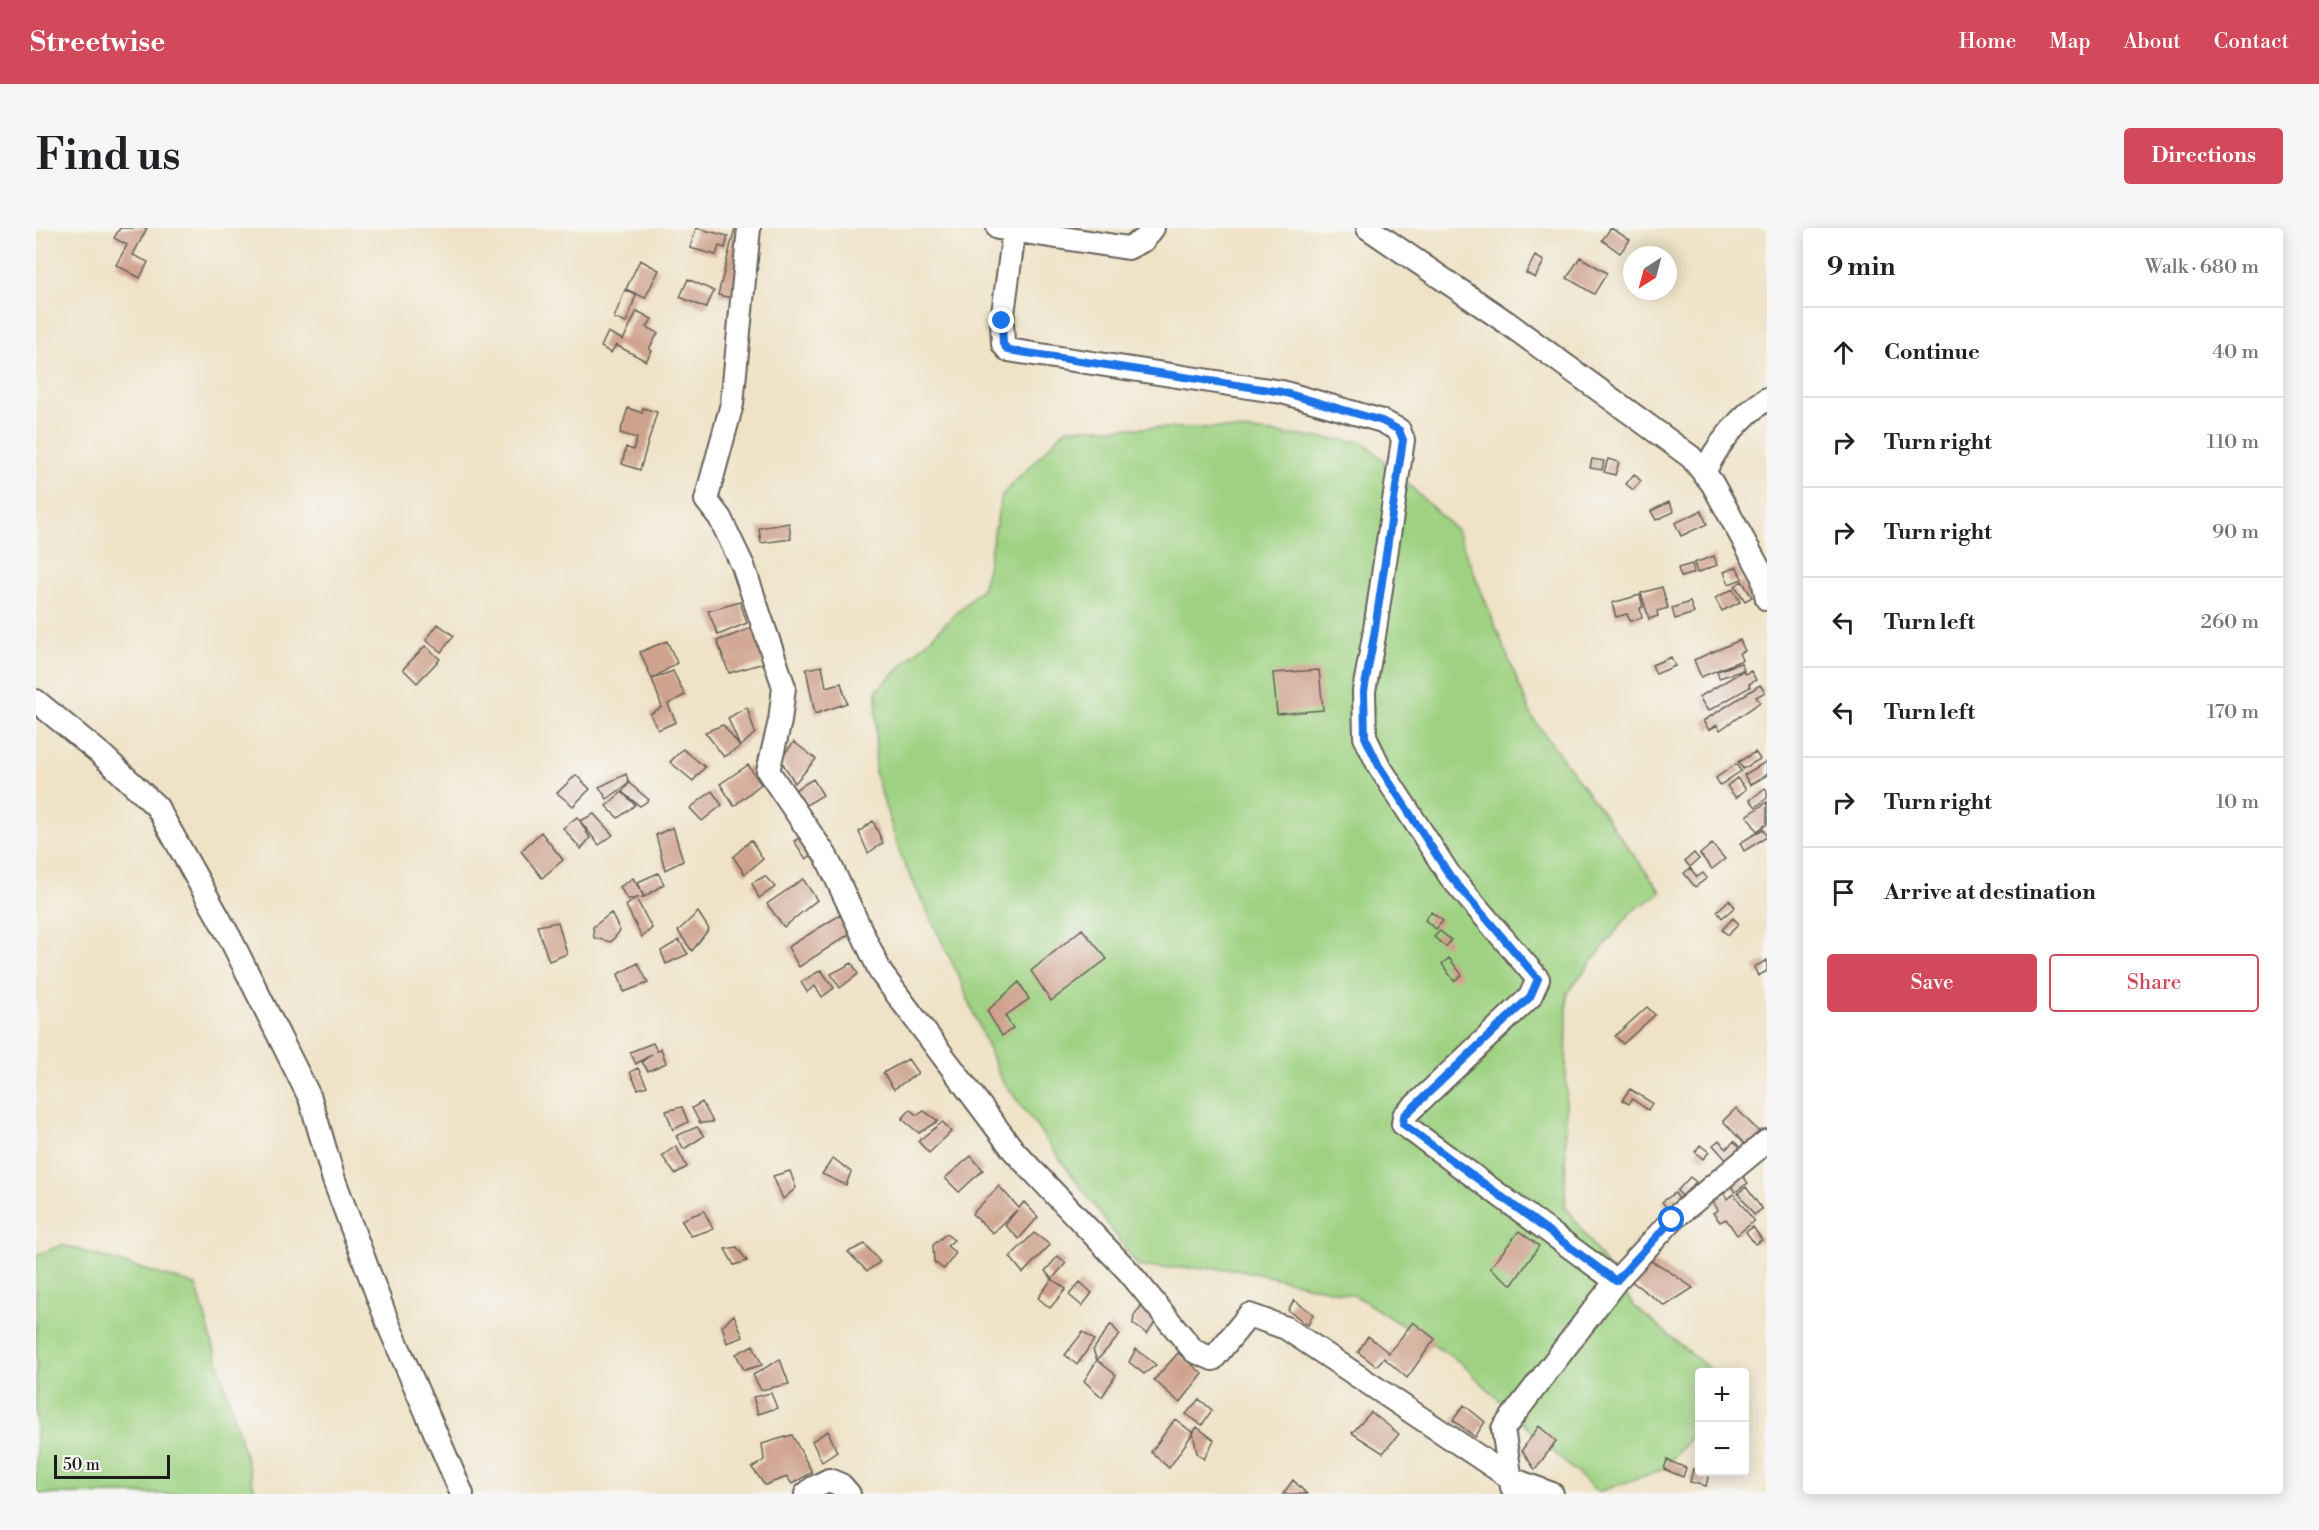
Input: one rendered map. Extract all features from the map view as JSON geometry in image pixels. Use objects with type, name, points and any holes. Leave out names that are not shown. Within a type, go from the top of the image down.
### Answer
[{"type":"street","points":[[749,228],[732,404],[706,500],[720,518],[743,566],[784,687],[780,721],[768,771],[826,856],[881,973],[1014,1151],[1129,1272],[1194,1352],[1213,1359],[1249,1315],[1286,1328],[1512,1486],[1552,1494]]},
{"type":"street","points":[[1153,228],[1144,240],[1128,248],[1006,229],[1003,344],[1008,350],[1282,392],[1382,421],[1399,430],[1403,440],[1364,691],[1365,737],[1379,766],[1450,876],[1538,979],[1530,997],[1404,1116],[1403,1124],[1616,1281]]},
{"type":"street","points":[[1368,228],[1516,328],[1691,457],[1712,483],[1762,574],[1767,599]]},
{"type":"street","points":[[1704,474],[1710,460],[1728,435],[1767,399]]},
{"type":"street","points":[[36,701],[102,755],[157,807],[230,938],[310,1098],[334,1180],[389,1326],[462,1494]]},
{"type":"street","points":[[1512,1486],[1503,1429],[1616,1281],[1672,1220],[1767,1141]]},
{"type":"street","points":[[806,1494],[829,1480],[841,1485],[849,1494]]},
{"type":"green space","points":[[1067,428],[1220,428],[1364,442],[1457,531],[1532,717],[1661,892],[1631,912],[1567,993],[1565,1205],[1634,1306],[1708,1368],[1695,1368],[1695,1432],[1664,1469],[1598,1492],[1460,1362],[1356,1296],[1236,1269],[1139,1267],[1000,1077],[958,975],[901,857],[875,773],[877,690],[983,587],[1002,495]]},
{"type":"green space","points":[[62,1245],[196,1285],[256,1494],[36,1494],[36,1255]]},
{"type":"building","points":[[120,228],[147,228],[133,255],[148,262],[140,278],[116,265],[127,245],[114,238]]},
{"type":"building","points":[[696,228],[728,236],[725,248],[719,246],[716,255],[690,248]]},
{"type":"building","points":[[735,228],[749,231],[732,298],[718,295]]},
{"type":"building","points":[[1611,228],[1630,240],[1623,246],[1620,253],[1602,240]]},
{"type":"building","points":[[1535,256],[1544,261],[1535,278],[1526,273]]},
{"type":"building","points":[[1580,257],[1607,273],[1594,294],[1567,278]]},
{"type":"building","points":[[640,260],[659,270],[645,298],[626,289]]},
{"type":"building","points":[[688,279],[714,291],[706,308],[680,297]]},
{"type":"building","points":[[625,290],[636,295],[626,323],[614,318]]},
{"type":"building","points":[[637,311],[652,319],[647,327],[658,333],[649,349],[652,351],[646,361],[616,345],[611,353],[601,347],[608,332],[623,340]]},
{"type":"building","points":[[628,408],[642,413],[643,408],[657,412],[640,470],[622,464],[626,447],[633,450],[637,438],[620,433]]},
{"type":"building","points":[[1592,459],[1604,461],[1602,470],[1590,468]]},
{"type":"building","points":[[1608,459],[1619,462],[1615,475],[1604,472]]},
{"type":"building","points":[[1634,474],[1641,481],[1633,490],[1626,484]]},
{"type":"building","points":[[1669,502],[1674,512],[1656,520],[1651,511]]},
{"type":"building","points":[[1701,511],[1707,524],[1681,536],[1675,523]]},
{"type":"building","points":[[789,523],[791,539],[761,543],[759,528]]},
{"type":"building","points":[[1714,556],[1717,565],[1697,573],[1694,563]]},
{"type":"building","points":[[1692,564],[1694,573],[1681,577],[1678,568]]},
{"type":"building","points":[[1737,567],[1742,579],[1729,584],[1724,572]]},
{"type":"building","points":[[1742,581],[1752,597],[1745,601],[1735,586]]},
{"type":"building","points":[[1662,587],[1668,608],[1657,611],[1658,616],[1649,619],[1641,593]]},
{"type":"building","points":[[1733,589],[1740,602],[1722,611],[1715,598]]},
{"type":"building","points":[[1640,595],[1643,607],[1640,608],[1642,618],[1630,621],[1627,614],[1616,617],[1612,603]]},
{"type":"building","points":[[740,602],[747,623],[718,635],[708,611]]},
{"type":"building","points":[[1690,602],[1694,613],[1675,619],[1672,608]]},
{"type":"building","points":[[438,624],[454,636],[441,652],[426,640]]},
{"type":"building","points":[[754,627],[764,663],[729,673],[717,641]]},
{"type":"building","points":[[1740,640],[1745,651],[1739,653],[1742,660],[1701,677],[1694,660]]},
{"type":"building","points":[[667,641],[677,663],[652,679],[640,652]]},
{"type":"building","points":[[425,646],[440,659],[417,683],[403,669]]},
{"type":"building","points":[[1671,657],[1675,666],[1656,674],[1652,665]]},
{"type":"building","points":[[1741,663],[1744,670],[1719,678],[1717,671]]},
{"type":"building","points":[[822,666],[826,687],[841,683],[847,703],[815,714],[806,669]]},
{"type":"building","points":[[1319,670],[1323,710],[1277,714],[1273,673]]},
{"type":"building","points":[[673,671],[685,695],[668,704],[676,722],[658,730],[650,714],[662,707],[652,679]]},
{"type":"building","points":[[1743,671],[1745,674],[1751,671],[1756,680],[1749,684],[1750,687],[1708,711],[1699,697]]},
{"type":"building","points":[[1760,685],[1765,692],[1756,697],[1760,702],[1720,730],[1717,725],[1709,730],[1703,721]]},
{"type":"building","points":[[747,707],[755,733],[740,747],[728,718]]},
{"type":"building","points":[[723,725],[740,747],[724,757],[705,732]]},
{"type":"building","points":[[794,742],[816,759],[795,783],[780,759]]},
{"type":"building","points":[[683,749],[705,767],[693,781],[670,762]]},
{"type":"building","points":[[1755,752],[1760,759],[1743,769],[1738,762]]},
{"type":"building","points":[[1767,761],[1767,775],[1750,785],[1744,775]]},
{"type":"building","points":[[1736,764],[1741,771],[1720,785],[1716,778]]},
{"type":"building","points":[[748,765],[761,784],[734,806],[720,784]]},
{"type":"building","points":[[626,774],[629,783],[607,799],[599,787]]},
{"type":"building","points":[[576,775],[590,789],[573,806],[557,793]]},
{"type":"building","points":[[1737,778],[1746,789],[1736,798],[1727,786]]},
{"type":"building","points":[[813,779],[823,795],[803,807],[793,791]]},
{"type":"building","points":[[629,783],[649,800],[640,806],[622,792]]},
{"type":"building","points":[[1765,788],[1767,798],[1756,807],[1750,800]]},
{"type":"building","points":[[712,791],[722,805],[702,821],[690,808]]},
{"type":"building","points":[[622,792],[635,805],[618,818],[606,806]]},
{"type":"building","points":[[1767,802],[1767,824],[1757,831],[1747,816]]},
{"type":"building","points":[[594,814],[613,835],[599,845],[580,821]]},
{"type":"building","points":[[577,817],[590,838],[581,849],[563,828]]},
{"type":"building","points":[[873,821],[883,843],[868,853],[859,832]]},
{"type":"building","points":[[673,827],[683,861],[665,870],[656,835]]},
{"type":"building","points":[[1763,829],[1767,837],[1744,851],[1740,843]]},
{"type":"building","points":[[541,832],[563,860],[542,878],[521,851]]},
{"type":"building","points":[[806,834],[818,851],[806,859],[794,841]]},
{"type":"building","points":[[751,840],[763,859],[745,874],[733,857]]},
{"type":"building","points":[[1712,844],[1725,859],[1712,869],[1700,854]]},
{"type":"building","points":[[1694,853],[1699,859],[1690,867],[1685,861]]},
{"type":"building","points":[[1690,868],[1697,877],[1703,873],[1707,878],[1695,887],[1684,873]]},
{"type":"building","points":[[658,873],[664,884],[644,897],[638,882]]},
{"type":"building","points":[[765,876],[775,887],[759,898],[752,883]]},
{"type":"building","points":[[633,878],[644,897],[636,898],[652,928],[642,937],[626,906],[634,899],[627,899],[620,887]]},
{"type":"building","points":[[803,879],[817,900],[784,927],[767,904]]},
{"type":"building","points":[[1729,900],[1735,907],[1722,918],[1717,911]]},
{"type":"building","points":[[698,912],[709,929],[692,951],[678,931]]},
{"type":"building","points":[[1431,912],[1443,921],[1436,929],[1425,920]]},
{"type":"building","points":[[611,913],[620,931],[611,942],[594,938],[593,927]]},
{"type":"building","points":[[840,915],[851,933],[799,967],[788,947]]},
{"type":"building","points":[[1733,918],[1739,924],[1728,935],[1722,930]]},
{"type":"building","points":[[558,922],[567,954],[549,961],[537,926]]},
{"type":"building","points":[[1082,929],[1107,959],[1051,1001],[1031,971]]},
{"type":"building","points":[[1440,931],[1451,940],[1446,947],[1434,937]]},
{"type":"building","points":[[679,940],[688,954],[666,964],[661,951]]},
{"type":"building","points":[[1449,958],[1462,975],[1454,981],[1442,964]]},
{"type":"building","points":[[1767,960],[1767,971],[1758,976],[1754,967]]},
{"type":"building","points":[[638,963],[648,983],[624,992],[618,974]]},
{"type":"building","points":[[852,963],[858,974],[840,988],[831,974]]},
{"type":"building","points":[[821,970],[834,988],[822,997],[815,986],[807,992],[801,982]]},
{"type":"building","points":[[1019,982],[1029,999],[1005,1016],[1013,1028],[1002,1036],[987,1011]]},
{"type":"building","points":[[1647,1007],[1655,1015],[1623,1044],[1615,1036]]},
{"type":"building","points":[[653,1043],[657,1051],[661,1048],[666,1063],[648,1071],[642,1062],[652,1054],[636,1064],[630,1052]]},
{"type":"building","points":[[908,1059],[918,1073],[894,1089],[883,1073]]},
{"type":"building","points":[[638,1068],[647,1086],[638,1089],[630,1072]]},
{"type":"building","points":[[1630,1089],[1652,1103],[1648,1110],[1632,1099],[1629,1104],[1622,1100]]},
{"type":"building","points":[[702,1102],[713,1122],[700,1123],[692,1108]]},
{"type":"building","points":[[682,1107],[688,1122],[673,1130],[666,1111]]},
{"type":"building","points":[[1736,1108],[1764,1137],[1750,1150],[1723,1121]]},
{"type":"building","points":[[910,1110],[917,1115],[924,1111],[938,1121],[919,1133],[902,1119]]},
{"type":"building","points":[[943,1122],[951,1132],[929,1153],[918,1141]]},
{"type":"building","points":[[697,1127],[704,1136],[684,1149],[676,1136]]},
{"type":"building","points":[[1719,1140],[1726,1149],[1734,1141],[1742,1150],[1728,1162],[1713,1145]]},
{"type":"building","points":[[1700,1145],[1709,1152],[1703,1159],[1695,1152]]},
{"type":"building","points":[[676,1146],[687,1167],[675,1174],[662,1156]]},
{"type":"building","points":[[971,1156],[983,1170],[959,1192],[945,1178]]},
{"type":"building","points":[[833,1158],[851,1172],[846,1185],[822,1174]]},
{"type":"building","points":[[790,1171],[796,1188],[783,1199],[773,1176]]},
{"type":"building","points":[[1742,1175],[1748,1183],[1735,1192],[1730,1184]]},
{"type":"building","points":[[1690,1177],[1696,1182],[1682,1196],[1677,1191]]},
{"type":"building","points":[[999,1186],[1019,1208],[1024,1202],[1038,1217],[1019,1239],[1005,1225],[1017,1210],[993,1233],[972,1214]]},
{"type":"building","points":[[1746,1187],[1762,1209],[1754,1215],[1738,1193]]},
{"type":"building","points":[[1675,1193],[1679,1199],[1667,1208],[1662,1202]]},
{"type":"building","points":[[1724,1193],[1727,1199],[1734,1194],[1754,1221],[1737,1235],[1726,1219],[1720,1222],[1713,1213],[1718,1210],[1712,1200]]},
{"type":"building","points":[[704,1211],[713,1229],[691,1236],[681,1220]]},
{"type":"building","points":[[1753,1227],[1762,1240],[1755,1244],[1746,1232]]},
{"type":"building","points":[[1519,1231],[1539,1246],[1512,1285],[1490,1268]]},
{"type":"building","points":[[1034,1233],[1050,1245],[1023,1273],[1010,1257]]},
{"type":"building","points":[[946,1234],[954,1240],[947,1246],[956,1253],[944,1269],[934,1262],[933,1245]]},
{"type":"building","points":[[865,1244],[880,1262],[867,1271],[848,1252]]},
{"type":"building","points":[[737,1247],[747,1261],[734,1265],[725,1249]]},
{"type":"building","points":[[1058,1256],[1066,1263],[1052,1279],[1045,1271]]},
{"type":"building","points":[[1644,1258],[1661,1266],[1693,1288],[1665,1306],[1627,1278]]},
{"type":"building","points":[[1052,1279],[1066,1289],[1050,1308],[1038,1298]]},
{"type":"building","points":[[1080,1282],[1092,1293],[1082,1306],[1069,1295]]},
{"type":"building","points":[[1294,1300],[1313,1314],[1308,1325],[1288,1310]]},
{"type":"building","points":[[1143,1304],[1159,1316],[1147,1334],[1133,1324],[1134,1315]]},
{"type":"building","points":[[734,1315],[743,1337],[727,1343],[722,1326]]},
{"type":"building","points":[[1413,1322],[1435,1339],[1407,1378],[1384,1358],[1376,1366],[1358,1352],[1368,1336],[1389,1353]]},
{"type":"building","points":[[1111,1324],[1120,1335],[1097,1360],[1093,1350]]},
{"type":"building","points":[[1083,1332],[1094,1340],[1077,1365],[1065,1355]]},
{"type":"building","points":[[753,1345],[762,1365],[744,1370],[736,1354]]},
{"type":"building","points":[[1136,1349],[1156,1365],[1144,1374],[1129,1362]]},
{"type":"building","points":[[1178,1353],[1203,1374],[1180,1403],[1154,1380]]},
{"type":"building","points":[[780,1359],[789,1384],[761,1390],[753,1375]]},
{"type":"building","points":[[1097,1360],[1116,1375],[1102,1397],[1084,1381]]},
{"type":"building","points":[[771,1393],[777,1408],[758,1414],[753,1397]]},
{"type":"building","points":[[1199,1399],[1212,1410],[1202,1425],[1186,1414]]},
{"type":"building","points":[[1464,1405],[1485,1422],[1475,1437],[1453,1420]]},
{"type":"building","points":[[1371,1412],[1399,1434],[1383,1453],[1352,1433]]},
{"type":"building","points":[[1175,1419],[1193,1433],[1169,1468],[1151,1452]]},
{"type":"building","points":[[1539,1426],[1556,1441],[1535,1470],[1522,1450]]},
{"type":"building","points":[[1197,1427],[1214,1440],[1204,1459],[1197,1453],[1193,1433]]},
{"type":"building","points":[[828,1431],[837,1452],[822,1462],[812,1441]]},
{"type":"building","points":[[792,1435],[812,1472],[792,1484],[787,1477],[765,1485],[752,1468],[764,1460],[762,1444]]},
{"type":"building","points":[[1667,1460],[1686,1468],[1683,1477],[1664,1469]]},
{"type":"building","points":[[1693,1469],[1695,1476],[1708,1476],[1706,1486],[1690,1482]]},
{"type":"building","points":[[1293,1480],[1307,1494],[1283,1494]]},
{"type":"route","points":[[1002,321],[1003,344],[1008,350],[1282,392],[1382,421],[1399,430],[1403,440],[1364,691],[1365,737],[1379,766],[1450,876],[1538,979],[1530,997],[1404,1116],[1403,1124],[1616,1281],[1672,1220]]}]
